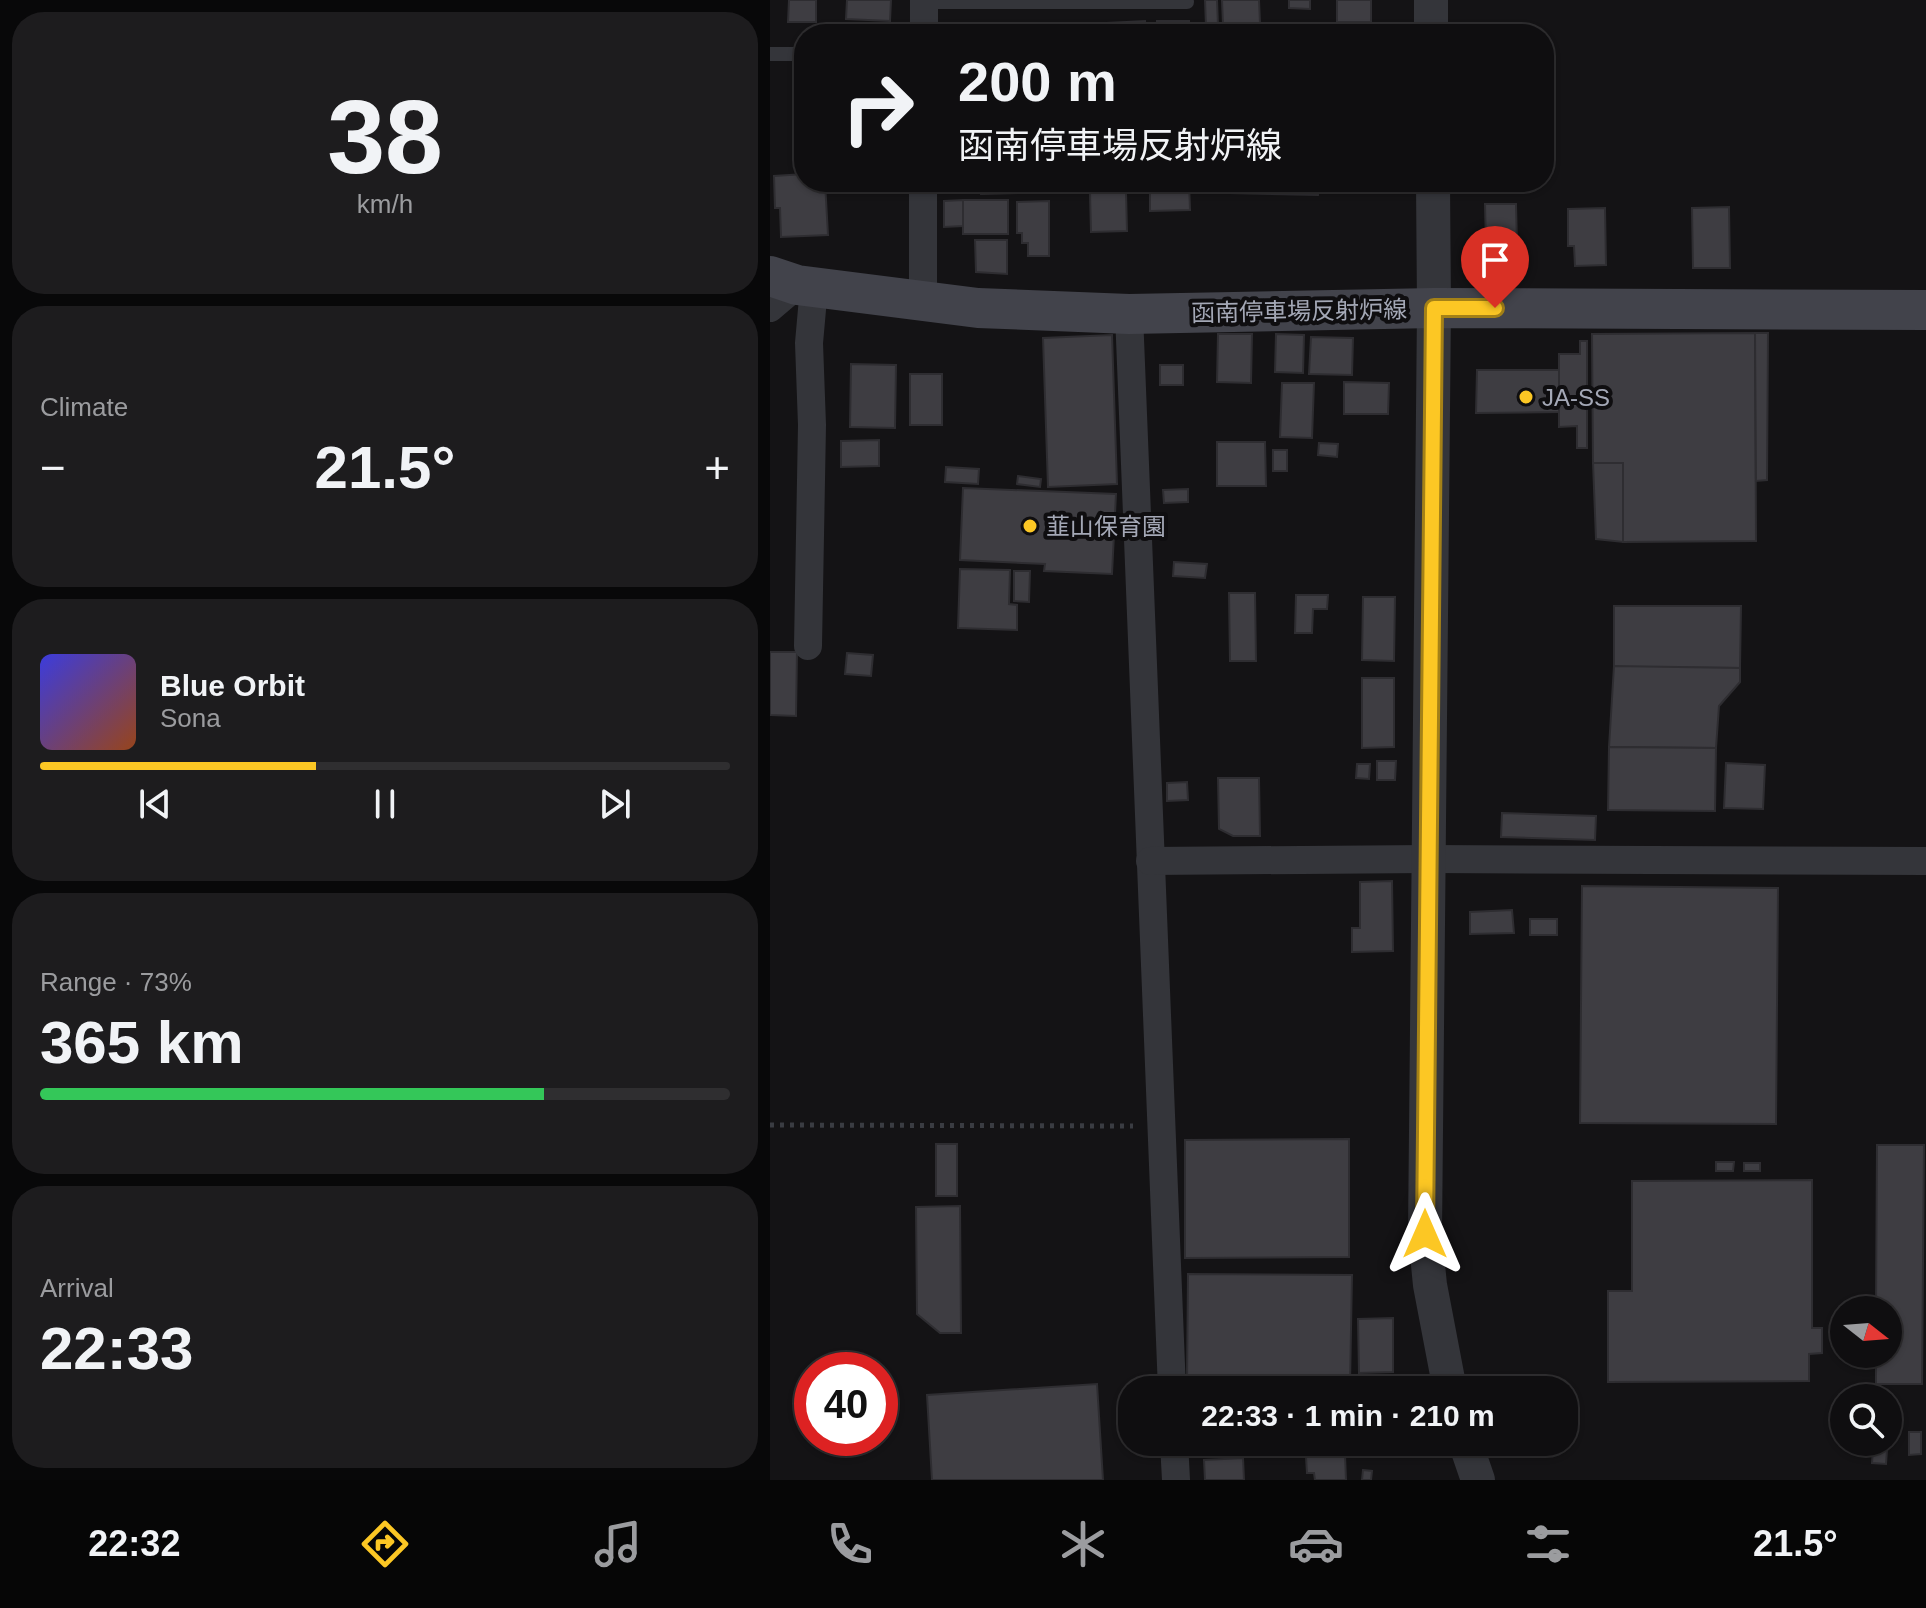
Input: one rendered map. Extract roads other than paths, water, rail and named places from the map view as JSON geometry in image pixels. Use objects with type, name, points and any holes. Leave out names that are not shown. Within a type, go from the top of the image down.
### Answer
[{"type":"main road","name":"函南停車場反射炉線","points":[[788,289],[978,308],[1129,314],[1434,308],[1926,310]]},
{"type":"street","points":[[1431,0],[1431,24]]},
{"type":"street","points":[[924,1],[924,24]]},
{"type":"street","points":[[923,192],[923,301]]},
{"type":"street","points":[[1433,192],[1425,1234],[1430,1285],[1447,1376]]},
{"type":"street","points":[[788,289],[809,343],[812,425],[808,646]]},
{"type":"street","points":[[1129,314],[1171,1376]]},
{"type":"street","points":[[1150,861],[1926,861]]},
{"type":"street","points":[[1175,1456],[1176,1480]]},
{"type":"street","points":[[1470,1456],[1478,1480]]},
{"type":"lane","points":[[924,1],[1187,2]]},
{"type":"lane","points":[[770,54],[794,54]]},
{"type":"place","name":"JA-SS","points":[[1526,397]]},
{"type":"place","name":"韮山保育園","points":[[1030,526]]}]
